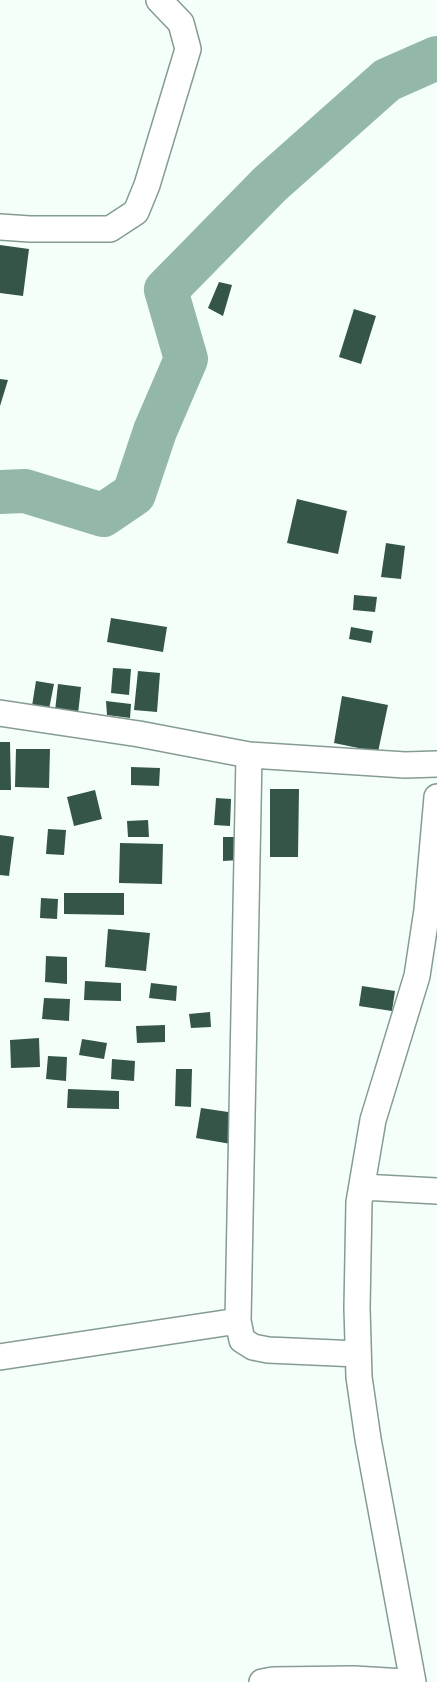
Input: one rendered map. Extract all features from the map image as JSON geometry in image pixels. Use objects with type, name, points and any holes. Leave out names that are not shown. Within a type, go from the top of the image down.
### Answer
[{"type":"street","points":[[0,227],[110,230],[136,212],[147,185],[188,49],[181,23],[159,0]]},
{"type":"street","points":[[0,713],[139,734],[248,755],[405,765],[437,764]]},
{"type":"street","points":[[248,755],[238,1321],[242,1340],[253,1347],[268,1350],[358,1354]]},
{"type":"street","points":[[413,1682],[368,1439],[359,1377],[357,1308],[359,1202],[373,1120],[417,976],[428,961],[427,910],[437,797]]},
{"type":"street","points":[[362,1187],[437,1191]]},
{"type":"street","points":[[0,1357],[238,1321]]},
{"type":"street","points":[[262,1682],[273,1680],[405,1682]]},
{"type":"building","points":[[0,245],[29,249],[23,296],[0,293]]},
{"type":"building","points":[[219,282],[232,285],[223,316],[208,308]]},
{"type":"building","points":[[354,309],[376,316],[361,364],[339,357]]},
{"type":"building","points":[[0,379],[8,380],[0,406]]},
{"type":"building","points":[[297,499],[347,511],[338,554],[287,543]]},
{"type":"building","points":[[386,543],[405,546],[401,579],[381,577]]},
{"type":"building","points":[[354,595],[377,597],[375,612],[353,610]]},
{"type":"building","points":[[111,618],[167,627],[163,652],[107,642]]},
{"type":"building","points":[[351,627],[373,631],[371,643],[349,639]]},
{"type":"building","points":[[113,668],[131,669],[129,695],[111,693]]},
{"type":"building","points":[[138,671],[160,673],[157,712],[134,710]]},
{"type":"building","points":[[36,681],[54,684],[49,709],[32,706]]},
{"type":"building","points":[[58,684],[81,687],[78,714],[55,711]]},
{"type":"building","points":[[342,696],[388,705],[378,752],[334,743]]},
{"type":"building","points":[[106,701],[131,704],[130,718],[107,715]]},
{"type":"building","points":[[0,742],[10,742],[11,790],[0,790]]},
{"type":"building","points":[[16,749],[50,749],[49,788],[15,787]]},
{"type":"building","points":[[131,767],[160,768],[159,786],[131,785]]},
{"type":"building","points":[[270,789],[299,789],[298,857],[270,857]]},
{"type":"building","points":[[95,790],[102,819],[74,826],[67,797]]},
{"type":"building","points":[[216,798],[231,799],[230,826],[214,825]]},
{"type":"building","points":[[148,820],[149,837],[128,837],[127,821]]},
{"type":"building","points":[[48,829],[66,830],[64,855],[46,854]]},
{"type":"building","points":[[0,835],[14,837],[9,876],[0,875]]},
{"type":"building","points":[[223,837],[240,837],[240,860],[223,861]]},
{"type":"building","points":[[120,843],[163,844],[162,884],[119,883]]},
{"type":"building","points":[[64,893],[124,893],[124,915],[64,914]]},
{"type":"building","points":[[41,898],[58,899],[57,919],[40,918]]},
{"type":"building","points":[[108,929],[150,933],[146,971],[105,967]]},
{"type":"building","points":[[46,956],[67,957],[67,984],[45,982]]},
{"type":"building","points":[[85,981],[121,983],[121,1001],[84,1000]]},
{"type":"building","points":[[151,983],[177,986],[176,1001],[149,998]]},
{"type":"building","points":[[362,986],[395,991],[392,1011],[359,1006]]},
{"type":"building","points":[[44,998],[70,999],[69,1021],[42,1019]]},
{"type":"building","points":[[210,1012],[211,1027],[191,1028],[189,1014]]},
{"type":"building","points":[[165,1025],[165,1042],[137,1043],[136,1026]]},
{"type":"building","points":[[39,1038],[40,1067],[11,1068],[10,1040]]},
{"type":"building","points":[[82,1039],[107,1043],[104,1059],[79,1055]]},
{"type":"building","points":[[48,1056],[67,1057],[66,1081],[46,1079]]},
{"type":"building","points":[[112,1059],[135,1061],[134,1081],[111,1079]]},
{"type":"building","points":[[176,1069],[192,1069],[191,1107],[175,1106]]},
{"type":"building","points":[[68,1089],[119,1091],[119,1109],[67,1108]]},
{"type":"building","points":[[201,1108],[235,1113],[231,1144],[196,1138]]},
{"type":"waterway","points":[[0,492],[25,491],[103,515],[134,494],[155,431],[186,359],[166,290],[270,184],[387,80],[437,58]]}]
